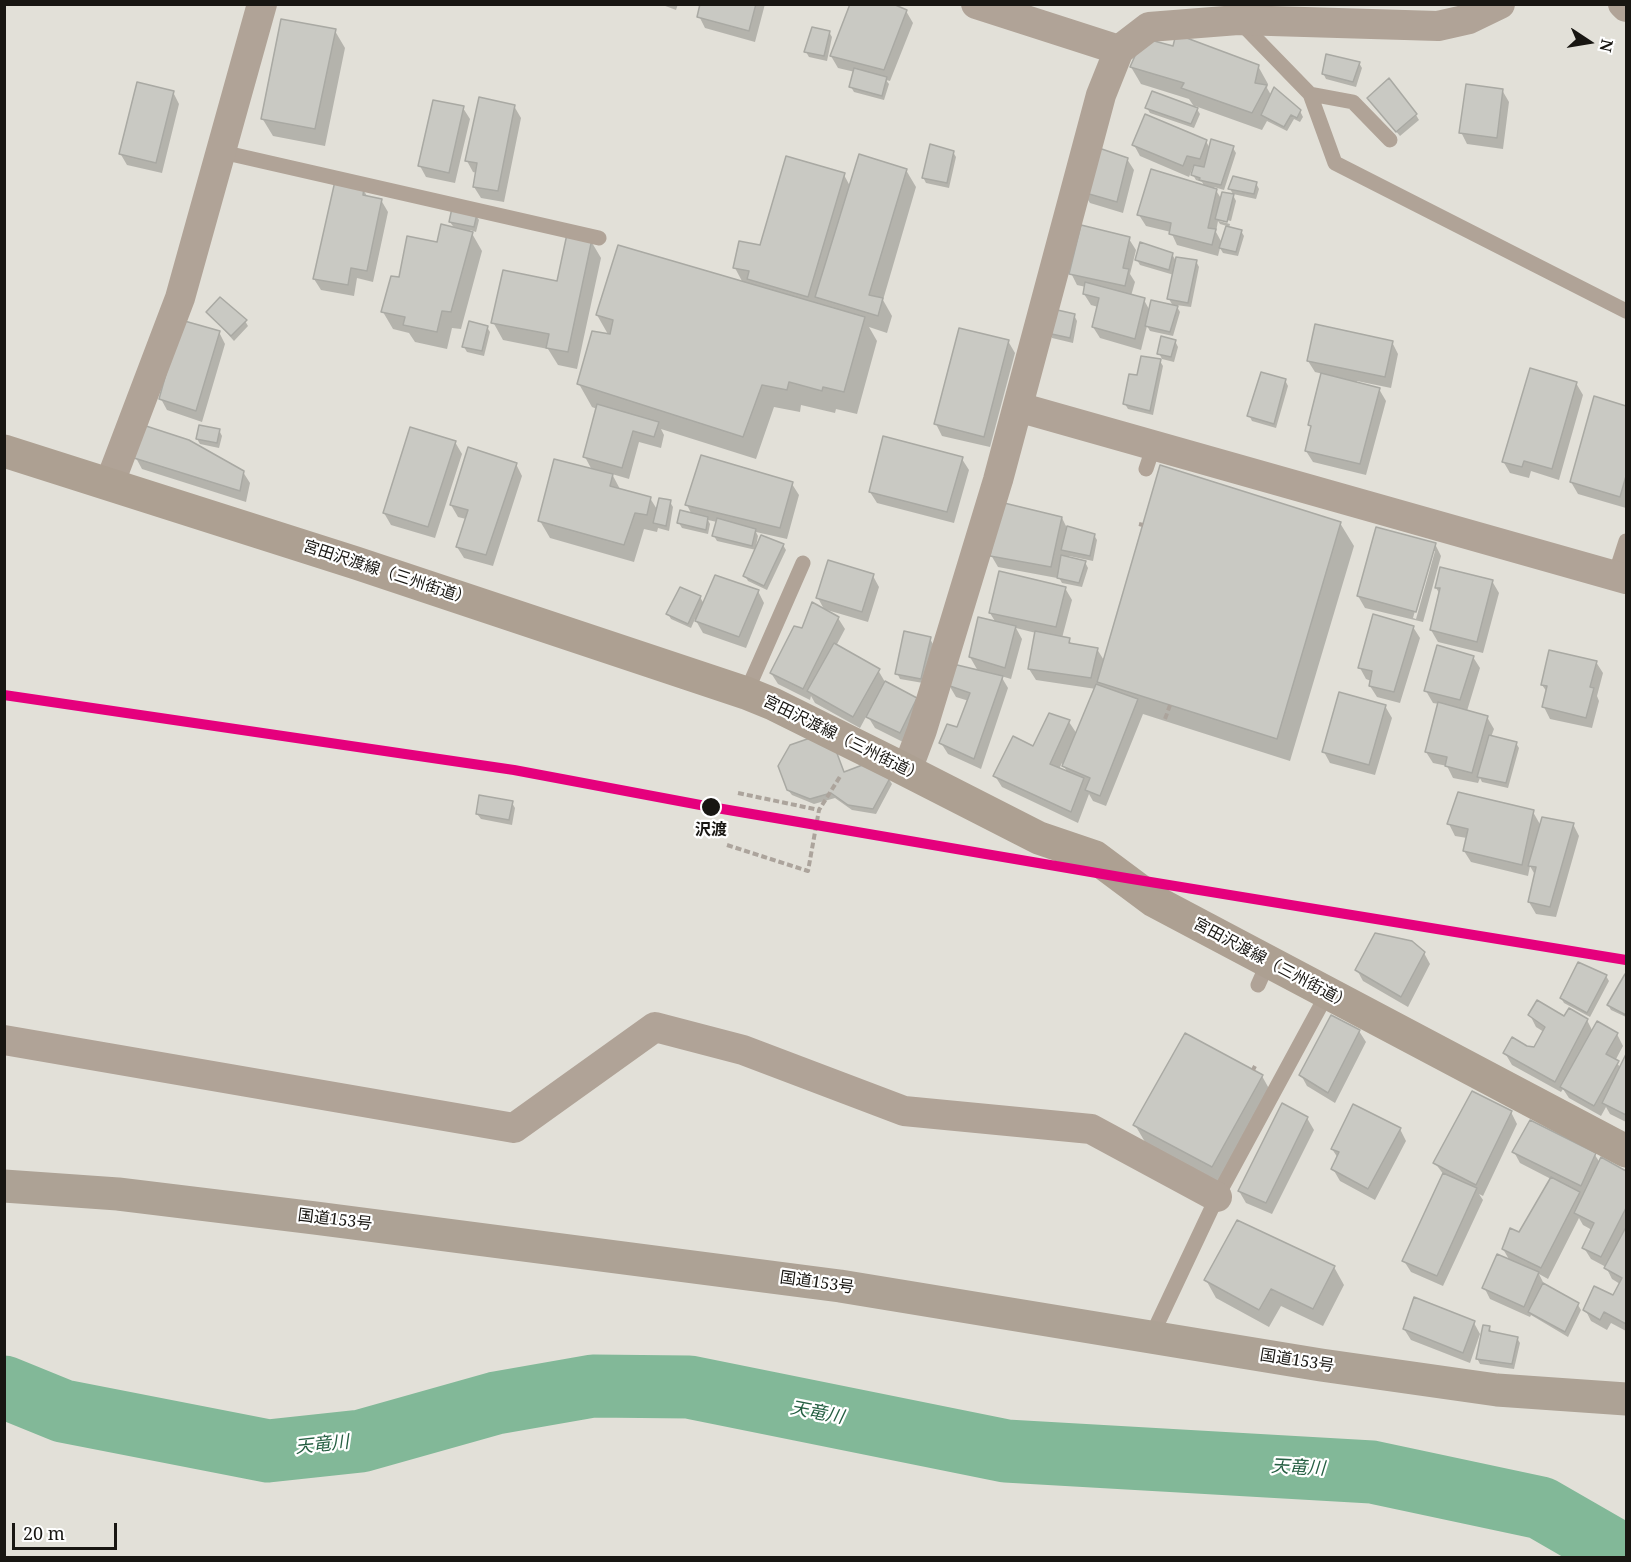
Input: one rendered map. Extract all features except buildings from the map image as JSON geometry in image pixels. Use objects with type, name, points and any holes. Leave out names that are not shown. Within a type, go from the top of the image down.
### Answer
[{"type":"highway","name":"国道153号","points":[[4,1186],[118,1194],[840,1286],[1321,1365],[1497,1390],[1626,1399]]},
{"type":"main road","name":"宮田沢渡線（三州街道）","points":[[4,451],[356,563],[747,693],[773,704],[1039,838],[1104,857],[1154,901],[1626,1151]]},
{"type":"street","points":[[110,485],[180,298],[262,4]]},
{"type":"street","points":[[976,4],[1119,50]]},
{"type":"street","points":[[907,770],[922,730],[1001,480],[1018,406],[1101,95],[1119,50],[1149,27],[1238,20],[1438,26],[1469,20],[1500,4]]},
{"type":"street","points":[[1018,406],[1150,457],[1621,577]]},
{"type":"street","points":[[4,1040],[514,1128],[655,1027],[743,1050],[904,1111],[1091,1129],[1217,1197]]},
{"type":"lane","points":[[1238,20],[1310,94],[1335,164],[1626,311]]},
{"type":"lane","points":[[1310,94],[1353,102],[1390,140]]},
{"type":"lane","points":[[222,152],[599,238]]},
{"type":"lane","points":[[1621,577],[1626,541]]},
{"type":"lane","points":[[747,693],[803,563]]},
{"type":"lane","points":[[1151,1337],[1217,1197],[1327,994]]},
{"type":"path","points":[[1165,719],[1170,705]]},
{"type":"path","points":[[727,845],[808,871],[819,810],[843,772]]},
{"type":"path","points":[[738,793],[819,810]]},
{"type":"waterway","name":"天竜川","points":[[4,1387],[63,1411],[268,1451],[361,1441],[496,1403],[593,1386],[689,1387],[1006,1451],[1372,1472],[1541,1508],[1626,1557]]},
{"type":"transit line","points":[[4,695],[514,770],[711,807],[1126,878],[1626,960]]},
{"type":"place","name":"沢渡","points":[[711,807]]}]
